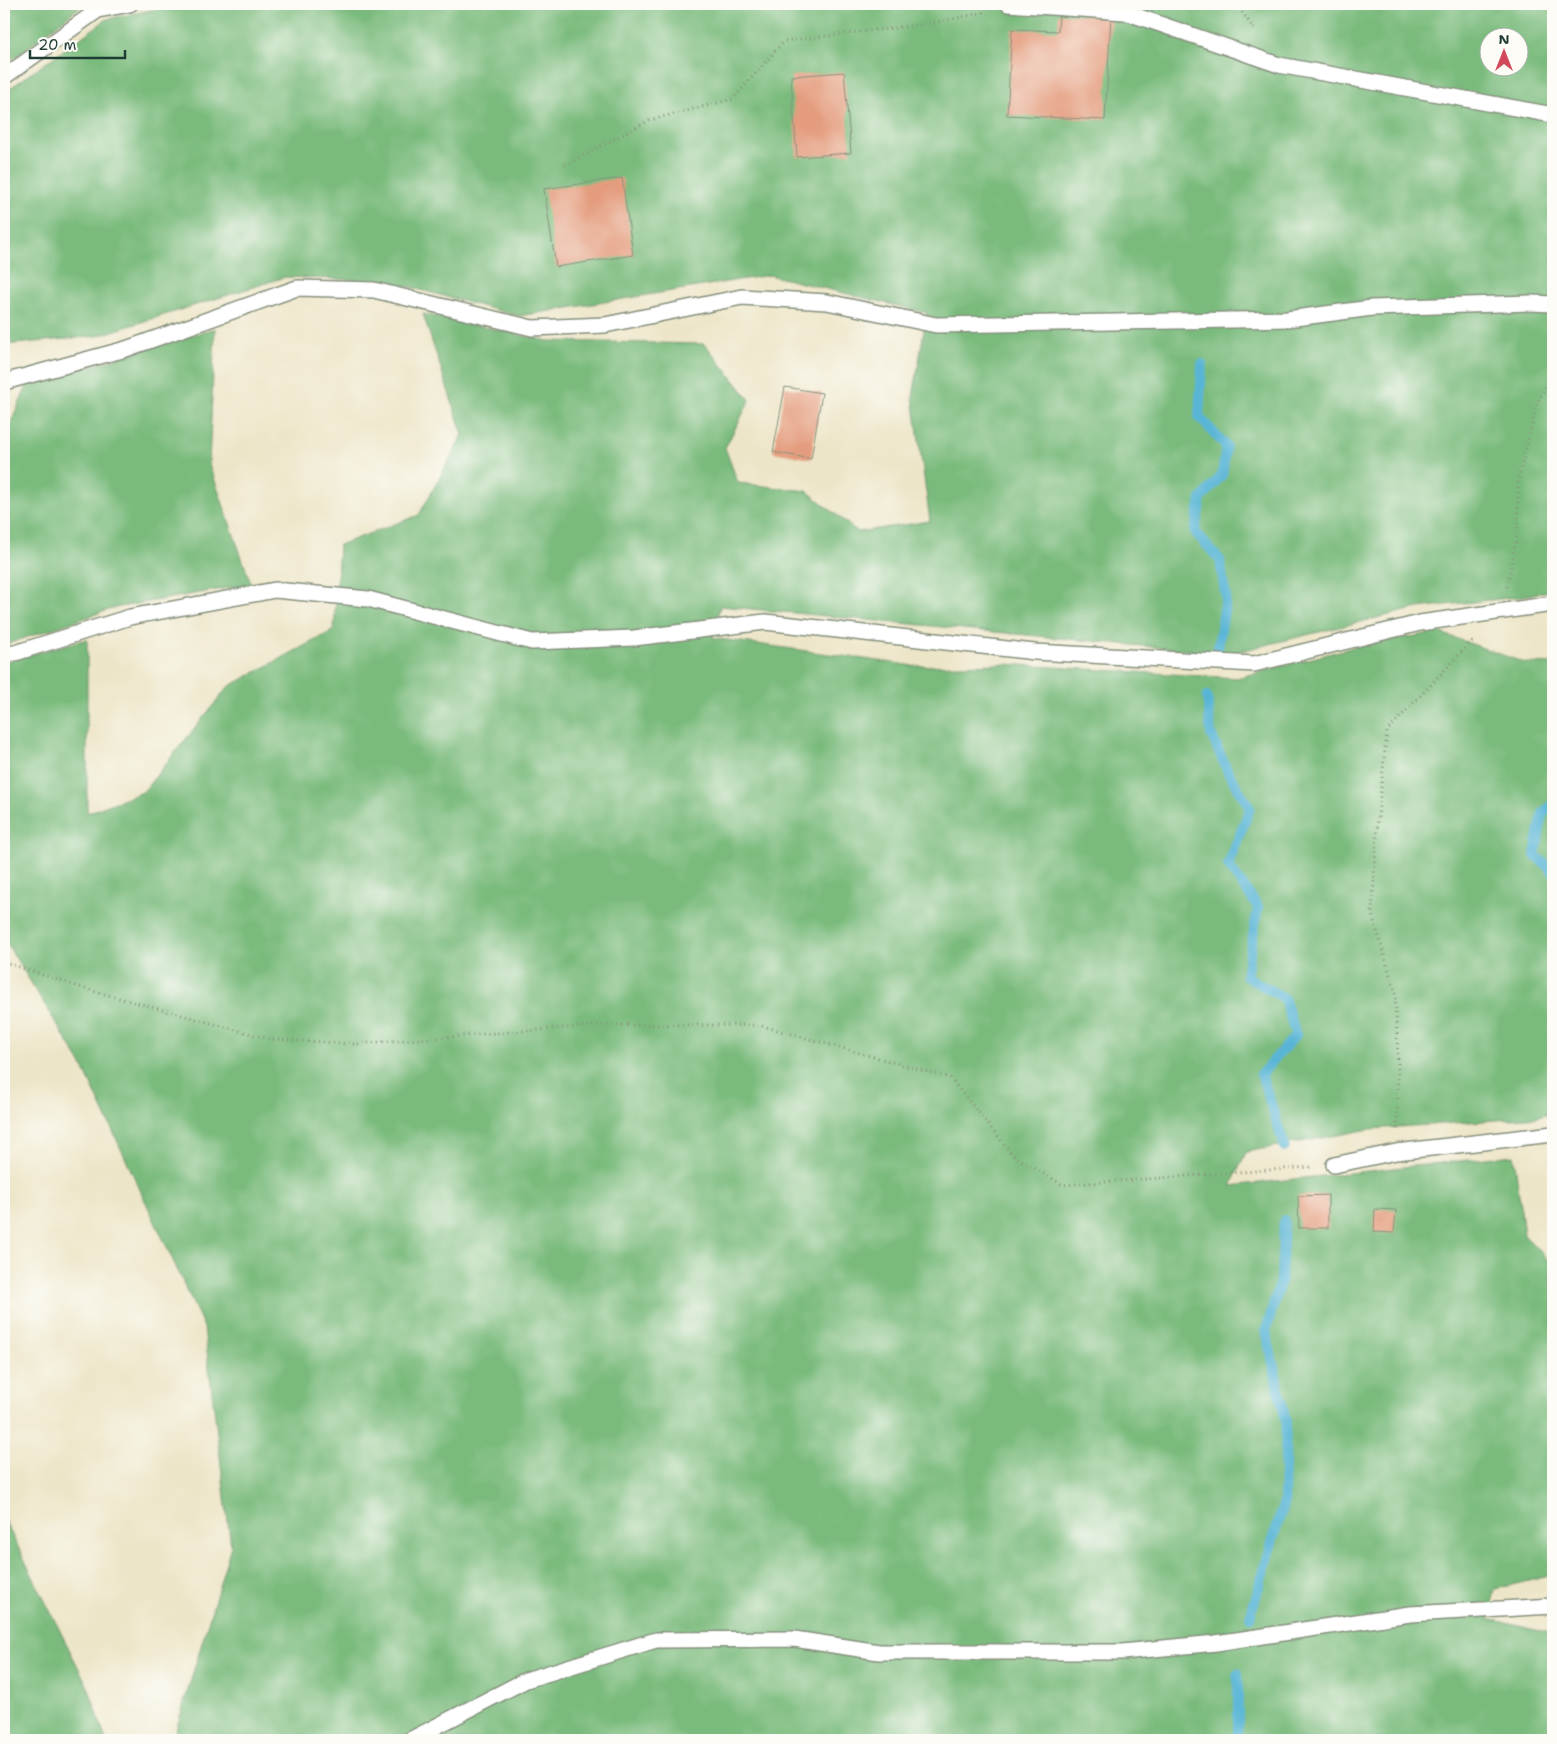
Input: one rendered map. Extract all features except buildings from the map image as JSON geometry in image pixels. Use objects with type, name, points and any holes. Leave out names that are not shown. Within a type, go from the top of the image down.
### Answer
[{"type":"lane","points":[[4,77],[98,10],[130,4]]},
{"type":"lane","points":[[1015,4],[1125,12],[1279,65],[1553,115]]},
{"type":"lane","points":[[4,382],[126,349],[297,288],[374,290],[532,328],[605,325],[742,297],[827,302],[936,325],[1287,318],[1372,308],[1553,304]]},
{"type":"lane","points":[[4,654],[15,653],[130,617],[275,590],[368,599],[532,642],[634,638],[765,622],[1035,652],[1254,664],[1420,623],[1553,604]]},
{"type":"lane","points":[[1334,1165],[1396,1152],[1549,1134]]},
{"type":"lane","points":[[410,1740],[526,1680],[656,1640],[794,1639],[879,1652],[1122,1652],[1216,1643],[1410,1614],[1553,1606]]},
{"type":"path","points":[[565,165],[650,120],[733,99],[784,41],[927,24],[1015,4]]},
{"type":"path","points":[[1502,610],[1518,530],[1518,480],[1538,401],[1553,373]]},
{"type":"path","points":[[1396,1152],[1398,1059],[1395,992],[1372,914],[1386,731],[1475,639]]},
{"type":"path","points":[[4,962],[89,990],[270,1039],[354,1044],[603,1025],[760,1025],[950,1078],[1014,1156],[1063,1186],[1334,1165]]},
{"type":"green space","points":[[4,4],[83,4],[4,66]]},
{"type":"green space","points":[[181,4],[1553,4],[1553,590],[1518,597],[1418,608],[1228,654],[720,606],[713,638],[915,666],[1003,664],[1237,678],[1358,646],[1438,632],[1525,663],[1553,664],[1553,1113],[1538,1117],[1370,1129],[1246,1152],[1231,1186],[1514,1155],[1524,1235],[1553,1265],[1553,1575],[1495,1589],[1489,1619],[1553,1634],[1553,1740],[173,1740],[231,1546],[204,1327],[82,1065],[4,939],[4,662],[87,639],[87,813],[143,792],[228,687],[334,630],[339,545],[419,515],[463,435],[423,314],[548,341],[705,344],[750,400],[725,448],[738,483],[807,491],[858,532],[930,521],[913,397],[927,313],[769,275],[519,316],[387,281],[285,277],[97,336],[4,345],[4,91],[107,19]]},
{"type":"green space","points":[[215,328],[209,464],[251,584],[114,608],[4,645],[4,439],[27,386]]},
{"type":"green space","points":[[4,1519],[89,1689],[106,1740],[4,1740]]},
{"type":"waterway","points":[[1202,364],[1199,417],[1226,446],[1222,475],[1201,499],[1195,532],[1220,560],[1226,598],[1218,648]]},
{"type":"waterway","points":[[1207,696],[1211,734],[1228,772],[1250,808],[1228,865],[1258,907],[1246,976],[1284,998],[1296,1035],[1261,1074],[1285,1147]]},
{"type":"waterway","points":[[1553,804],[1543,813],[1535,855],[1553,871]]},
{"type":"waterway","points":[[1250,1617],[1284,1502],[1286,1422],[1266,1331],[1281,1279],[1284,1220]]},
{"type":"waterway","points":[[1238,1673],[1238,1740]]}]
